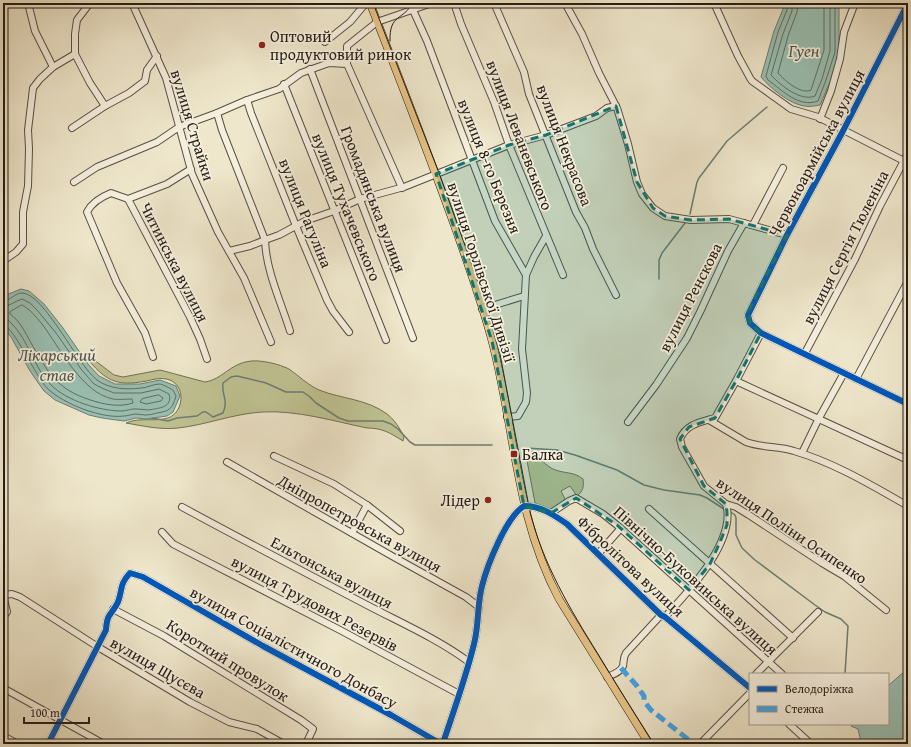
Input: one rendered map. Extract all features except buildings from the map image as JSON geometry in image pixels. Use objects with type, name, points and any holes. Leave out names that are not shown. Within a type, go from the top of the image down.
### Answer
[{"type":"main road","name":"вулиця Горлівської Дивізії","points":[[370,3],[436,174],[482,309],[495,354],[524,506],[535,546],[550,581],[569,616],[649,744]]},
{"type":"street","points":[[28,3],[35,31],[53,67]]},
{"type":"street","points":[[90,3],[77,20],[75,54],[90,83],[105,106]]},
{"type":"street","name":"вулиця Страйки","points":[[132,3],[166,78],[191,169],[218,232],[244,278],[272,342]]},
{"type":"street","points":[[325,42],[350,22],[366,3]]},
{"type":"street","points":[[402,188],[347,64],[347,46],[377,22],[415,7],[432,3]]},
{"type":"street","name":"вулиця Леваневського","points":[[454,3],[461,24],[494,102],[509,145],[563,275]]},
{"type":"street","name":"вулиця Некрасова","points":[[494,3],[524,72],[529,94],[576,212],[616,295]]},
{"type":"street","points":[[565,3],[582,34],[599,73],[610,91],[628,144],[637,182],[642,194],[653,208],[665,216],[691,220],[729,219],[786,235]]},
{"type":"street","points":[[714,3],[738,56],[750,78],[784,105],[797,112],[820,118],[906,162]]},
{"type":"street","points":[[820,118],[831,91],[840,59],[844,32],[855,3]]},
{"type":"street","name":"Червоноармійська вулиця","points":[[761,333],[750,323],[748,314],[786,235],[843,131],[908,4]]},
{"type":"street","name":"вулиця 8-го Березня","points":[[415,7],[495,221],[526,276]]},
{"type":"street","points":[[3,261],[16,252],[23,244],[23,212],[28,186],[28,130],[33,88],[53,67],[75,54]]},
{"type":"street","points":[[72,128],[105,106],[129,93],[145,80],[148,70],[157,56]]},
{"type":"street","points":[[74,182],[97,167],[157,142],[179,127],[279,89],[300,73],[329,63],[347,64]]},
{"type":"street","name":"Громадянська вулиця","points":[[310,69],[413,338]]},
{"type":"street","name":"вулиця Тухачевського","points":[[284,84],[386,340]]},
{"type":"street","name":"вулиця Рагуліна","points":[[247,100],[296,226],[327,300],[333,311],[349,332]]},
{"type":"street","points":[[229,250],[250,246],[305,221],[334,211],[360,199],[402,188],[509,145],[546,135],[596,116],[607,108],[616,106]]},
{"type":"street","points":[[217,113],[222,130],[265,240],[273,282],[290,331]]},
{"type":"street","name":"вулиця Сергія Тюленіна","points":[[805,353],[855,259],[880,206],[906,162],[908,153]]},
{"type":"street","points":[[753,225],[783,168]]},
{"type":"street","name":"Читинська вулиця","points":[[191,169],[167,184],[128,199],[190,317],[207,359]]},
{"type":"street","points":[[128,199],[111,193],[100,198],[90,207],[87,212],[117,283],[145,332],[153,357]]},
{"type":"street","name":"вулиця Ренскова","points":[[628,422],[687,338],[728,251],[744,223]]},
{"type":"street","points":[[507,416],[518,416],[527,398],[522,349],[526,276],[534,257],[546,236]]},
{"type":"street","points":[[856,379],[908,281]]},
{"type":"street","points":[[482,309],[524,296]]},
{"type":"street","points":[[761,333],[908,404]]},
{"type":"street","name":"вулиця Поліни Осипенко","points":[[761,333],[715,418],[689,427],[682,434],[680,439],[682,447],[704,486],[727,508],[736,507],[749,515],[844,576],[886,610]]},
{"type":"street","points":[[802,453],[844,372]]},
{"type":"street","points":[[736,381],[908,460]]},
{"type":"street","points":[[709,420],[746,442],[802,453],[848,472],[908,506]]},
{"type":"street","points":[[274,456],[334,484],[367,505],[400,531]]},
{"type":"street","name":"Дніпропетровська вулиця","points":[[227,462],[352,534],[466,597],[479,607]]},
{"type":"street","name":"Північно-Буковинська вулиця","points":[[551,513],[576,498],[603,514],[781,673]]},
{"type":"street","points":[[352,534],[367,505]]},
{"type":"street","points":[[445,744],[478,626],[482,587],[498,544],[510,520],[524,506]]},
{"type":"street","name":"Фібролітова вулиця","points":[[524,506],[538,508],[551,513],[567,524],[663,616],[749,687]]},
{"type":"street","name":"Ельтонська вулиця","points":[[182,507],[448,647],[469,662]]},
{"type":"street","points":[[607,678],[621,668],[623,665],[622,660],[626,653],[689,590],[710,564],[725,533],[727,525],[727,508]]},
{"type":"street","points":[[649,509],[793,638]]},
{"type":"street","points":[[598,554],[620,528]]},
{"type":"street","name":"вулиця Трудових Резервів","points":[[162,532],[173,544],[340,630],[459,694]]},
{"type":"street","name":"вулиця Соціалістичного Донбасу","points":[[113,609],[118,602],[123,581],[130,573],[143,578],[263,646],[436,741],[445,744]]},
{"type":"street","name":"вулиця Щусєва","points":[[3,595],[12,594],[20,597],[98,647],[197,705],[230,722],[257,729],[284,744]]},
{"type":"street","points":[[3,595],[7,612],[3,617]]},
{"type":"street","points":[[48,744],[98,647],[106,630],[106,619],[113,609]]},
{"type":"street","name":"Короткий провулок","points":[[113,609],[164,636],[301,720],[313,729],[306,744]]},
{"type":"street","points":[[757,673],[818,612]]},
{"type":"street","points":[[3,688],[104,744]]},
{"type":"street","points":[[700,744],[749,694]]},
{"type":"street","points":[[790,725],[811,744]]},
{"type":"street","points":[[3,736],[18,744]]},
{"type":"highlighted area","points":[[616,106],[637,182],[653,208],[665,216],[691,220],[729,219],[787,235],[749,310],[750,323],[761,333],[736,381],[715,418],[689,427],[680,439],[704,486],[726,504],[727,512],[727,525],[710,564],[689,590],[617,525],[576,498],[551,513],[524,506],[492,341],[436,174],[509,145],[546,135]]},
{"type":"green space","points":[[90,358],[114,375],[123,377],[160,370],[205,382],[211,381],[244,362],[255,361],[275,364],[289,369],[319,390],[363,402],[379,409],[395,421],[404,436],[403,441],[382,430],[302,414],[275,412],[251,413],[188,427],[165,428],[126,423],[136,420],[163,419],[173,415],[180,405],[181,394],[179,388],[170,380],[162,378],[132,383],[112,380],[101,373],[90,362]]},
{"type":"green space","points":[[525,450],[534,453],[553,469],[579,476],[583,479],[582,491],[577,496],[570,486],[561,491],[565,499],[556,511],[535,503]]},
{"type":"water","name":"Гуен","points":[[783,3],[839,3],[839,52],[830,82],[820,105],[799,105],[787,99],[761,77],[774,31],[783,9]]},
{"type":"water","name":"Лікарський став","points":[[21,289],[29,291],[44,304],[88,364],[99,376],[115,384],[140,384],[160,380],[176,386],[180,396],[173,412],[167,416],[146,419],[136,418],[124,421],[89,415],[55,400],[44,391],[30,371],[11,337],[3,327],[3,300],[6,295]]},
{"type":"water","points":[[906,670],[908,670],[908,744],[863,744],[861,742],[858,729],[851,726],[889,725],[889,685]]},
{"type":"waterway","points":[[690,214],[699,178],[727,141],[767,107]]},
{"type":"waterway","points":[[659,279],[659,260],[662,253],[685,223]]},
{"type":"waterway","points":[[152,418],[168,421],[177,418],[197,416],[203,412],[206,412],[213,417],[223,413],[225,408],[223,383],[231,377],[237,376],[266,383],[286,392],[303,392],[316,403],[339,418],[348,421],[383,421],[391,424],[415,445],[492,445]]},
{"type":"waterway","points":[[526,448],[557,450],[575,455],[617,470],[644,485],[664,490],[700,495],[724,509]]},
{"type":"waterway","points":[[729,511],[735,515],[736,535],[742,548],[755,560],[815,605],[825,612],[841,619],[848,626],[845,673]]},
{"type":"tram line","points":[[373,3],[439,173],[487,307],[500,354],[530,512],[542,550],[558,586],[577,620],[654,744]]},
{"type":"tram line","points":[[390,41],[390,32],[394,21],[405,13],[412,3]]},
{"type":"marked path","points":[[621,668],[637,686],[644,696],[644,701],[651,710],[694,744]]},
{"type":"cycle path","points":[[908,3],[843,131],[787,235],[748,315],[750,323],[761,333],[908,404]]},
{"type":"cycle path","points":[[443,743],[464,681],[474,644],[477,630],[480,593],[488,567],[504,531],[517,512],[524,506],[542,509],[567,524],[661,615],[749,687]]},
{"type":"cycle path","points":[[48,744],[106,630],[109,617],[118,602],[123,584],[130,573],[143,577],[263,646],[436,741],[446,744]]},
{"type":"place","name":"Оптовий продуктовий ринок","points":[[262,45]]},
{"type":"place","name":"Балка","points":[[514,454]]},
{"type":"place","name":"Лідер","points":[[488,500]]}]
